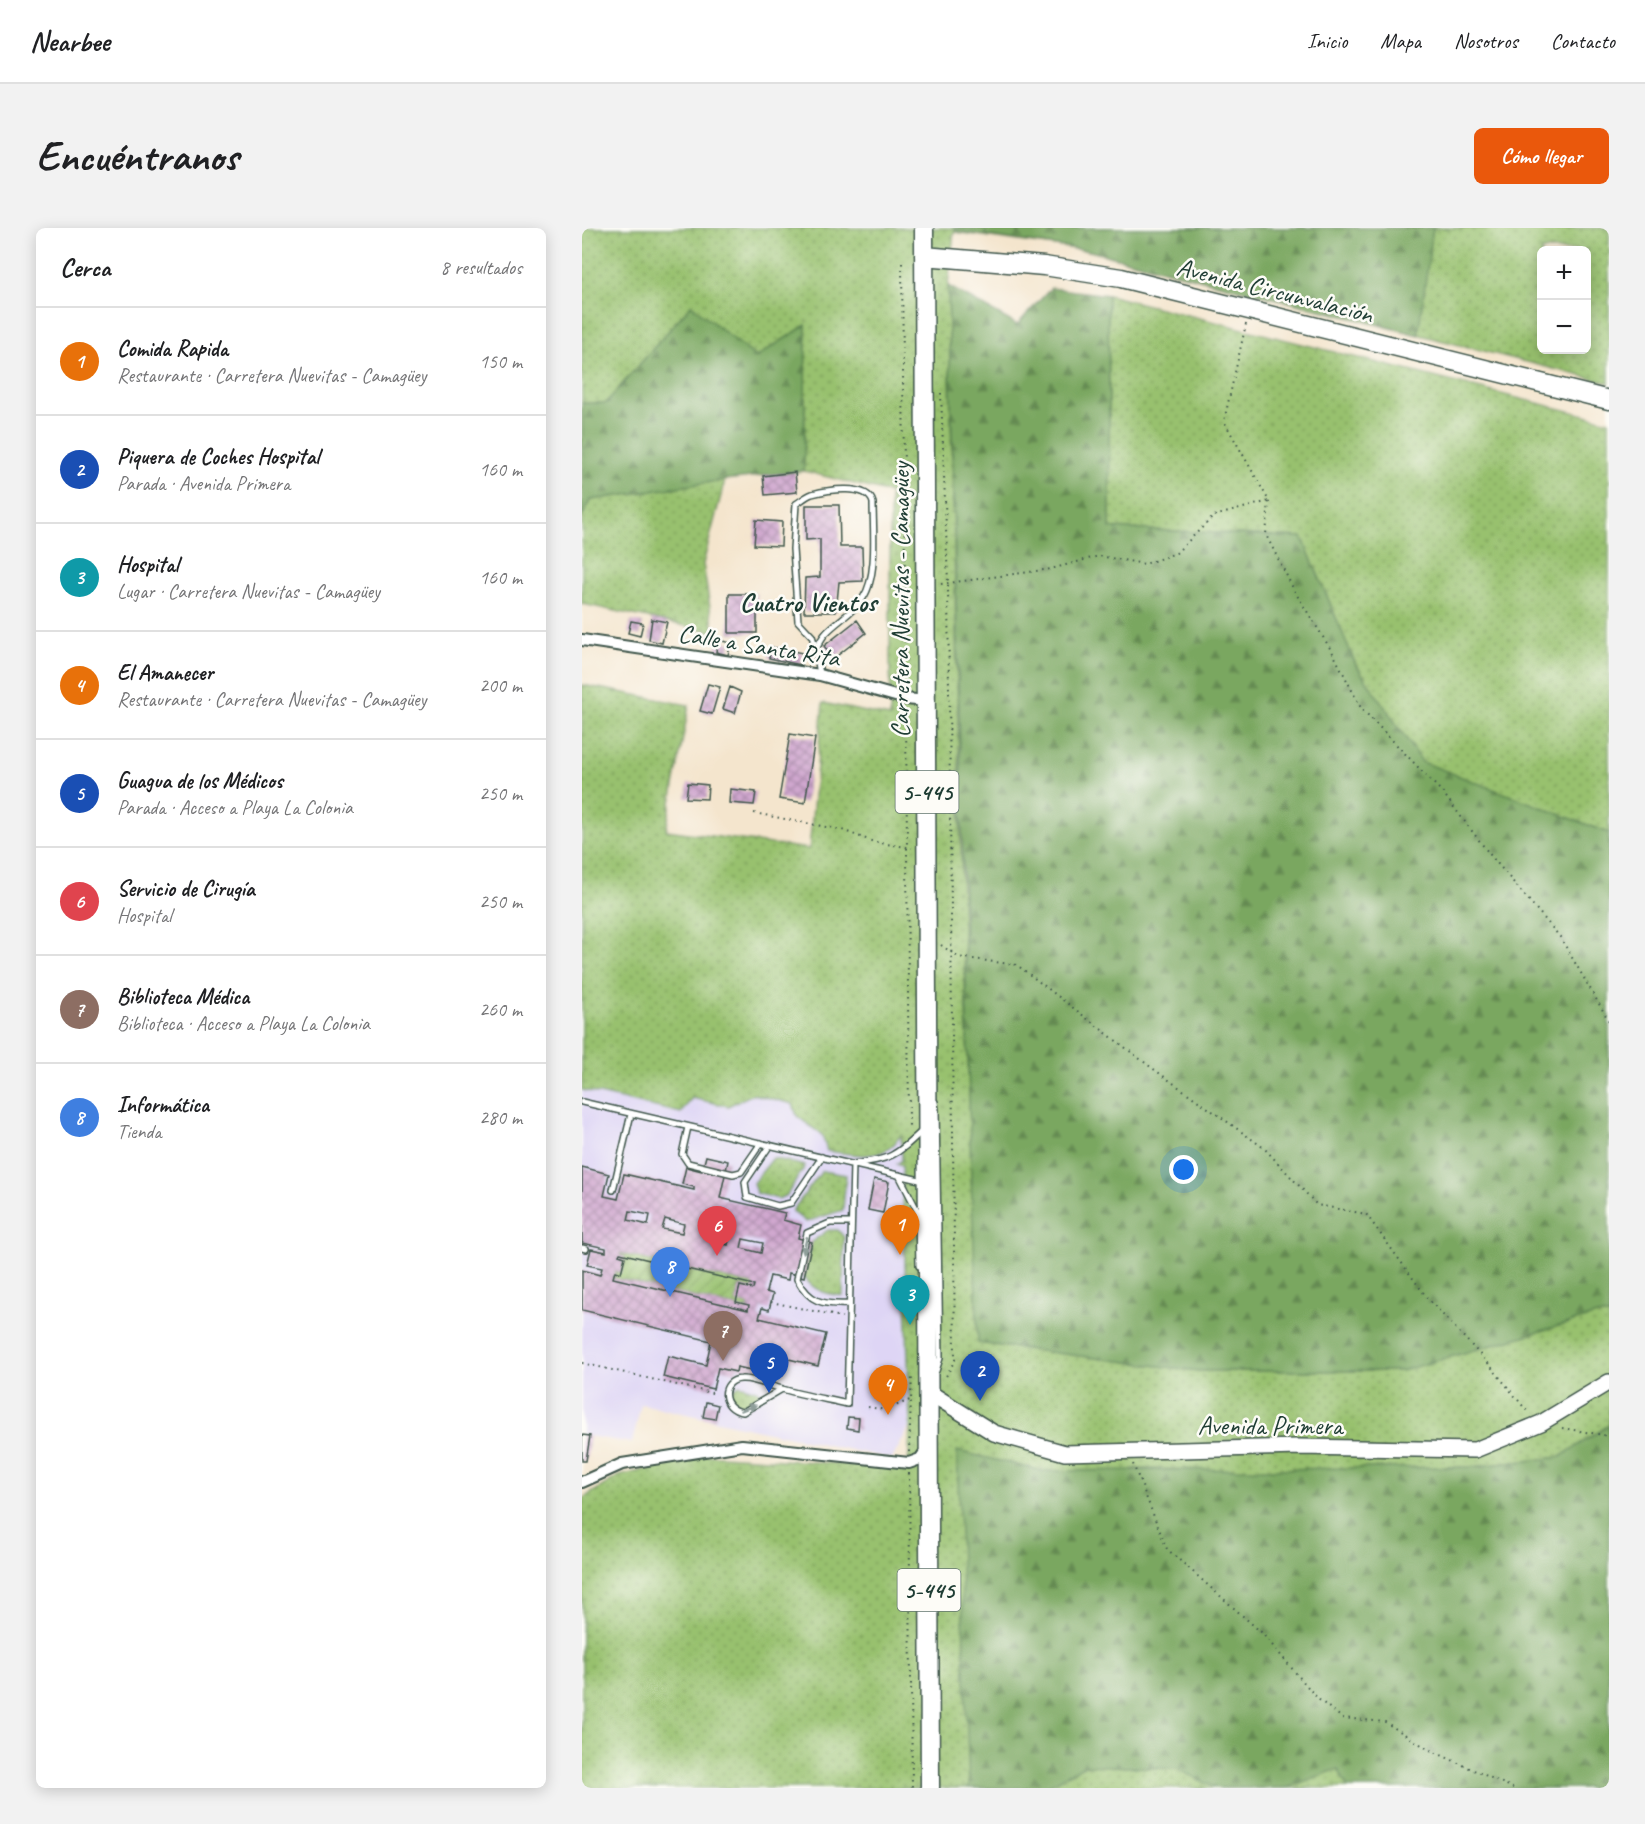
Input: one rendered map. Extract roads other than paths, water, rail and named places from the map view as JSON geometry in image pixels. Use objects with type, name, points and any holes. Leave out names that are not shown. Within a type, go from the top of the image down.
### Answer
[{"type":"highway","name":"Carretera Nuevitas - Camagüey","points":[[924,228],[929,1234],[935,1396],[929,1446],[930,1788]]},
{"type":"highway","name":"Avenida Circunvalación","points":[[924,256],[1044,266],[1121,278],[1609,400]]},
{"type":"main road","name":"Avenida Primera","points":[[935,1396],[994,1433],[1065,1453],[1298,1448],[1475,1450],[1541,1423],[1609,1382]]},
{"type":"street","name":"Calle a Santa Rita","points":[[582,640],[820,675],[906,699],[927,701]]},
{"type":"street","points":[[582,1482],[622,1464],[742,1446],[909,1463],[920,1459],[929,1446]]},
{"type":"lane","points":[[816,649],[825,634],[842,621],[864,597],[872,570],[874,544],[873,503],[866,493],[846,489],[819,493],[810,495],[796,504],[793,549],[798,621],[812,636],[820,675]]},
{"type":"lane","name":"Carretera Nuevitas - Camagüey","points":[[928,1080],[936,1109],[940,1358],[935,1396]]},
{"type":"lane","points":[[582,1102],[929,1182]]},
{"type":"lane","points":[[613,1190],[631,1114]]},
{"type":"lane","points":[[853,1164],[886,1160],[903,1149],[928,1124]]},
{"type":"lane","points":[[688,1127],[682,1154],[688,1163],[733,1174],[741,1172],[761,1143]]},
{"type":"lane","points":[[770,1145],[745,1182],[747,1197],[778,1206],[791,1203],[822,1157]]},
{"type":"lane","points":[[782,1389],[743,1412],[732,1409],[725,1395],[729,1384],[744,1378],[847,1404],[853,1164]]},
{"type":"lane","points":[[899,1175],[929,1234]]},
{"type":"lane","points":[[918,1213],[919,1272]]},
{"type":"lane","points":[[849,1304],[834,1305],[814,1300],[805,1293],[797,1280],[807,1233],[830,1222],[851,1223]]},
{"type":"lane","points":[[921,1355],[935,1396]]},
{"type":"place","name":"Comida Rapida","points":[[900,1255]]},
{"type":"place","name":"Servicio de Cirugía","points":[[717,1256]]},
{"type":"place","name":"Informática","points":[[670,1297]]},
{"type":"place","name":"Hospital","points":[[910,1325]]},
{"type":"place","name":"Biblioteca Médica","points":[[723,1361]]},
{"type":"place","name":"Guagua de los Médicos","points":[[769,1393]]},
{"type":"place","name":"Piquera de Coches Hospital","points":[[980,1401]]},
{"type":"place","name":"El Amanecer","points":[[888,1415]]},
{"type":"district","name":"Cuatro Vientos","points":[[808,602]]}]
